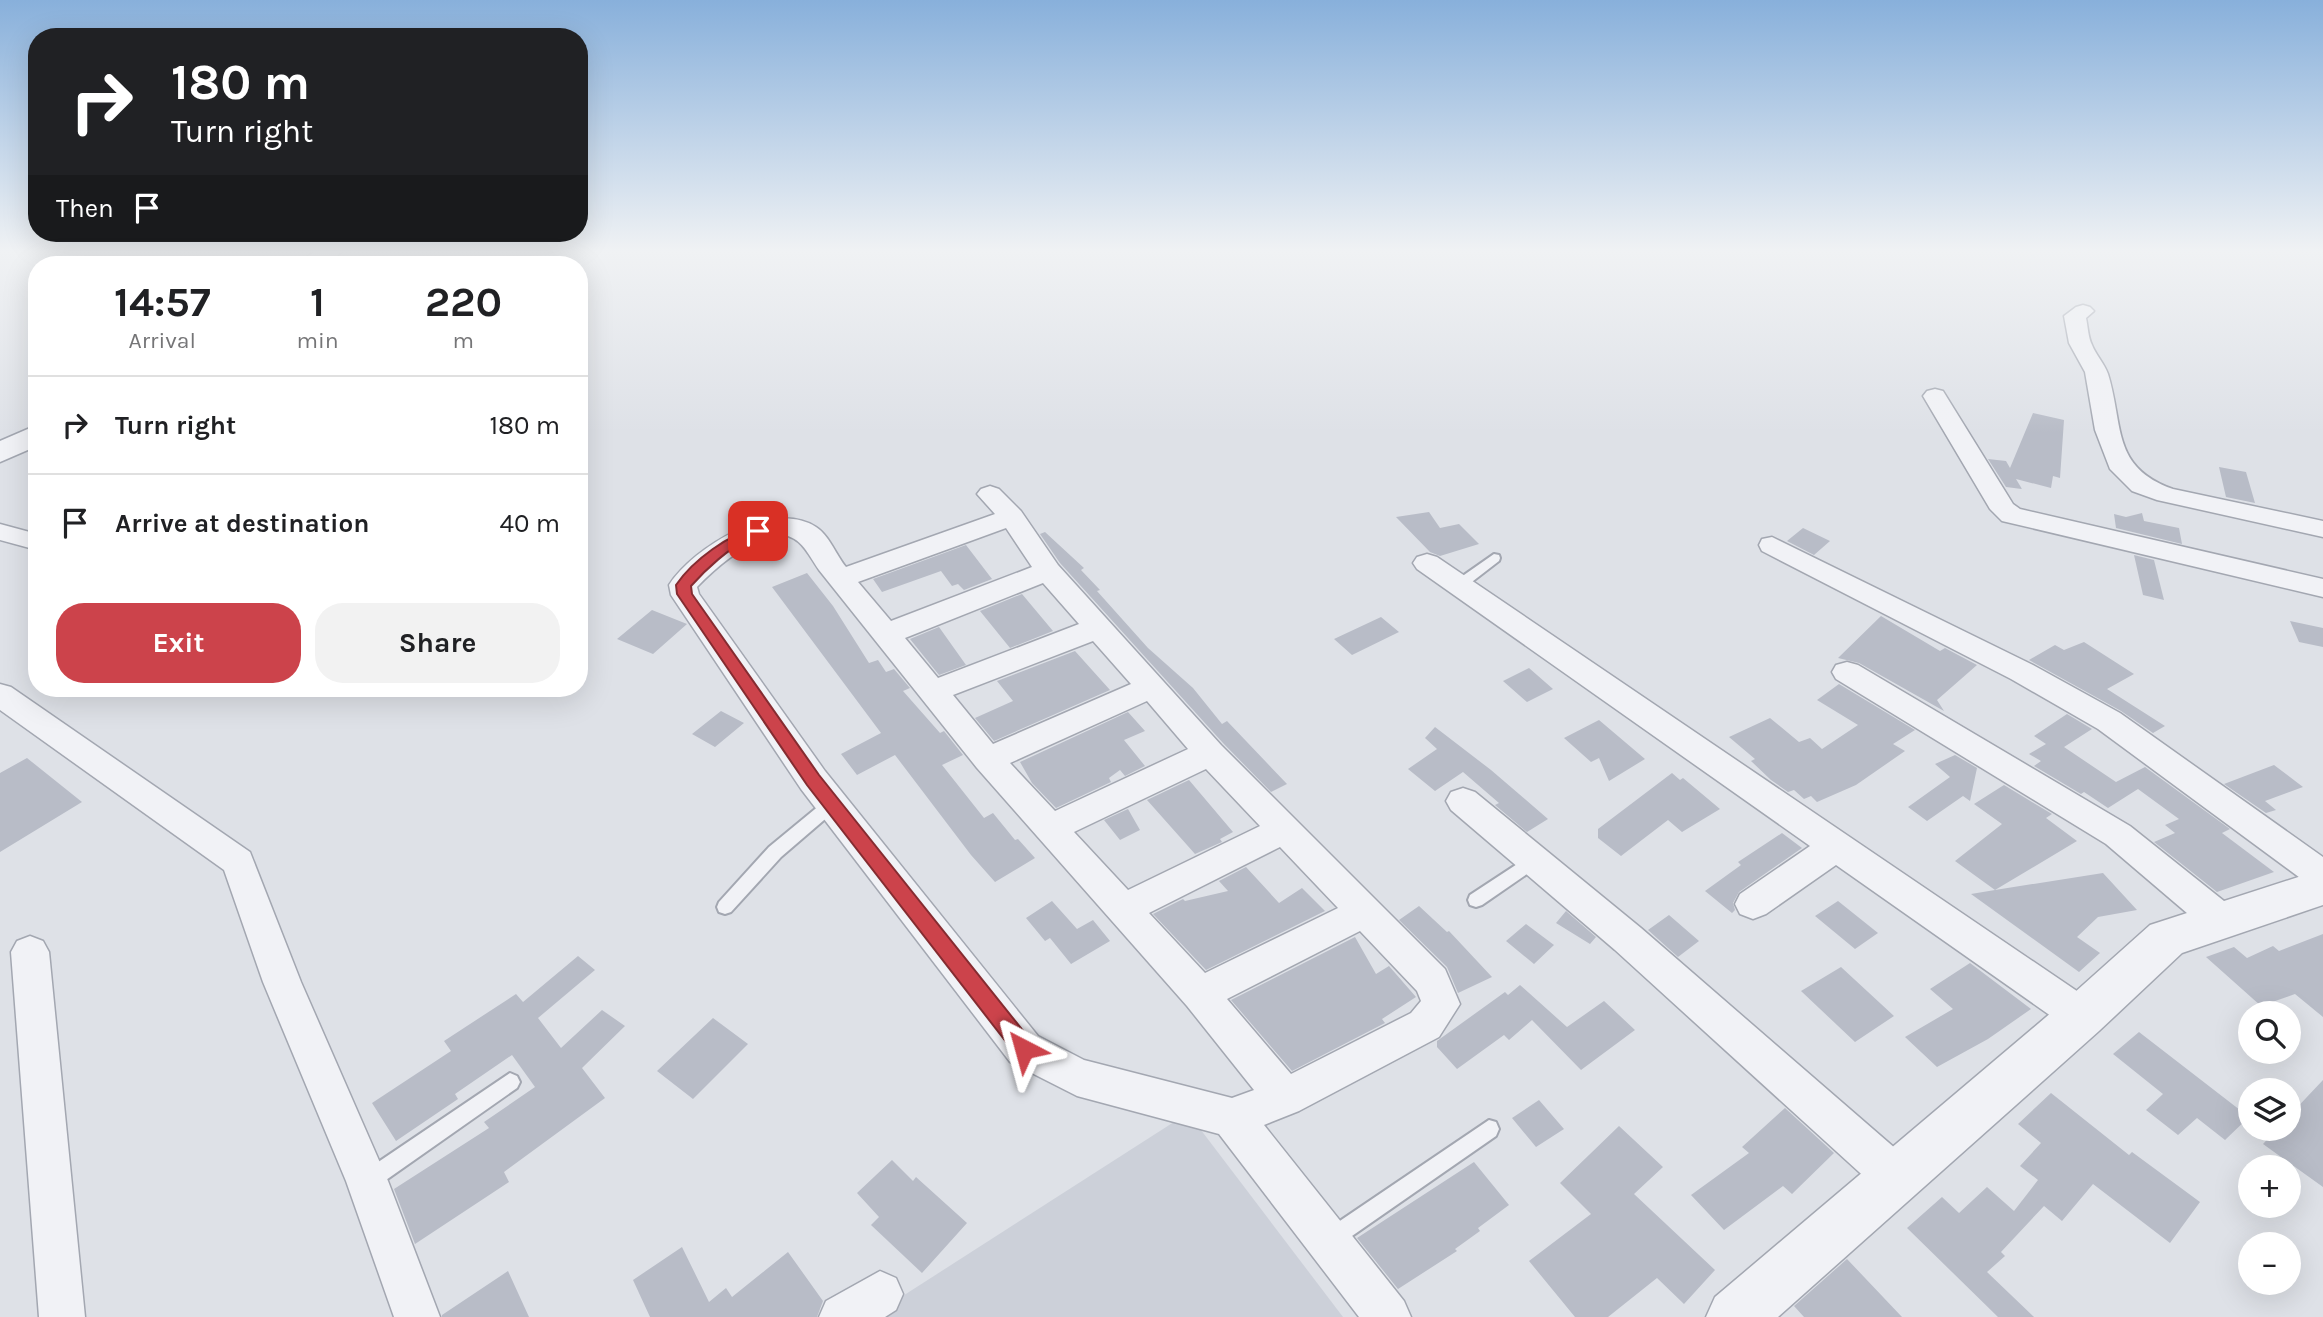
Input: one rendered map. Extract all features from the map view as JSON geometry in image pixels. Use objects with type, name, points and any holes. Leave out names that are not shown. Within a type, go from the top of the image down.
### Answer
[{"type":"street","points":[[2083,311],[2075,316],[2080,343],[2096,372],[2106,430],[2122,469],[2141,486],[2166,495],[2323,528]]},
{"type":"street","points":[[1935,396],[2004,509],[2011,515],[2323,589]]},
{"type":"street","points":[[0,453],[28,439]]},
{"type":"street","points":[[841,578],[1001,506],[1048,571],[1210,754],[1432,981],[1441,1004],[1425,1025],[1285,1098],[1232,1118],[1077,1077],[1024,1049],[832,804],[685,594],[683,585],[695,572],[744,536],[772,527],[791,527],[807,533],[841,578],[931,692],[988,760],[1200,995],[1285,1098]]},
{"type":"street","points":[[0,532],[28,540]]},
{"type":"street","points":[[1772,545],[2022,672],[2109,721],[2323,876]]},
{"type":"street","points":[[1427,563],[2081,1016]]},
{"type":"street","points":[[886,634],[1048,571]]},
{"type":"street","points":[[931,692],[1098,628]]},
{"type":"street","points":[[1847,672],[2118,835],[2221,920]]},
{"type":"street","points":[[988,760],[1151,687]]},
{"type":"street","points":[[0,695],[238,862],[282,982],[368,1181],[417,1317]]},
{"type":"street","points":[[1051,828],[1210,754]]},
{"type":"street","points":[[1463,802],[1535,859],[1705,1005],[1896,1177]]},
{"type":"street","points":[[1122,909],[1284,830]]},
{"type":"street","points":[[1753,904],[1837,846]]},
{"type":"street","points":[[1735,1317],[2166,939],[2323,887]]},
{"type":"street","points":[[1200,995],[1366,911]]},
{"type":"street","points":[[30,952],[62,1317]]},
{"type":"street","points":[[1232,1118],[1388,1317]]},
{"type":"street","points":[[842,1317],[880,1294]]},
{"type":"lane","points":[[1459,585],[1494,558]]},
{"type":"lane","points":[[725,906],[775,852],[832,804]]},
{"type":"lane","points":[[1476,900],[1535,859]]},
{"type":"lane","points":[[368,1181],[510,1082]]},
{"type":"lane","points":[[1328,1241],[1489,1129]]},
{"type":"shaded area","points":[[1188,1113],[1343,1317],[870,1317]]},
{"type":"building","points":[[2033,413],[2064,420],[2060,478],[2053,476],[2051,488],[2016,479],[2022,489],[2006,487],[1988,459],[2006,461],[2010,468]]},
{"type":"building","points":[[2219,467],[2246,472],[2255,503],[2226,497]]},
{"type":"building","points":[[1429,512],[1440,528],[1459,524],[1479,544],[1440,556],[1430,552],[1396,517]]},
{"type":"building","points":[[2142,513],[2144,521],[2179,528],[2182,544],[2116,528],[2114,514],[2126,517]]},
{"type":"building","points":[[1803,528],[1830,541],[1814,555],[1787,541]]},
{"type":"building","points":[[1045,532],[1084,568],[1081,570],[1100,590],[1097,591],[1148,648],[1193,688],[1222,724],[1227,721],[1287,784],[1271,792],[1223,743],[1060,563],[1040,534]]},
{"type":"building","points":[[966,545],[992,579],[964,590],[958,584],[952,586],[941,571],[882,592],[873,579]]},
{"type":"building","points":[[2134,555],[2154,560],[2164,600],[2143,595]]},
{"type":"building","points":[[807,573],[833,606],[869,663],[878,660],[886,672],[894,669],[910,688],[903,691],[940,733],[944,731],[963,755],[942,765],[984,818],[993,813],[1015,840],[1018,839],[1035,858],[995,882],[971,855],[895,755],[857,775],[841,754],[881,733],[772,587]]},
{"type":"building","points":[[1022,594],[1053,631],[1010,648],[980,611]]},
{"type":"building","points":[[652,610],[687,624],[653,654],[617,639]]},
{"type":"building","points":[[1881,616],[1940,651],[1945,648],[1977,665],[1937,700],[1944,711],[1859,663],[1838,658]]},
{"type":"building","points":[[1381,617],[1399,632],[1352,655],[1334,639]]},
{"type":"building","points":[[2290,621],[2323,628],[2323,647],[2299,642]]},
{"type":"building","points":[[939,627],[966,665],[939,675],[910,639]]},
{"type":"building","points":[[2084,642],[2134,674],[2107,689],[2165,726],[2153,733],[2121,711],[2029,660],[2055,645],[2064,650]]},
{"type":"building","points":[[1075,651],[1110,690],[994,741],[975,718],[1013,701],[997,681]]},
{"type":"building","points":[[1529,668],[1553,689],[1527,702],[1503,681]]},
{"type":"building","points":[[1839,684],[1915,730],[1893,744],[1905,751],[1856,785],[1817,802],[1811,796],[1804,799],[1794,790],[1788,792],[1771,780],[1751,761],[1755,759],[1729,737],[1770,718],[1799,742],[1810,738],[1822,749],[1858,725],[1817,700]]},
{"type":"building","points":[[721,711],[744,723],[715,747],[692,734]]},
{"type":"building","points":[[1128,712],[1145,731],[1124,740],[1145,766],[1125,776],[1120,770],[1109,778],[1111,782],[1056,808],[1032,783],[1020,762]]},
{"type":"building","points":[[2067,714],[2092,729],[2064,747],[2116,782],[2145,767],[2230,829],[2222,833],[2274,872],[2217,892],[2154,842],[2175,833],[2165,825],[2179,819],[2138,789],[2108,808],[2034,766],[2041,761],[2029,754],[2046,744],[2034,736]]},
{"type":"building","points":[[1599,720],[1645,759],[1609,781],[1599,758],[1591,762],[1564,738]]},
{"type":"building","points":[[1435,727],[1548,819],[1527,832],[1495,805],[1499,803],[1463,772],[1435,791],[1408,769],[1437,749],[1425,738]]},
{"type":"building","points":[[1955,755],[1977,768],[1970,801],[1963,796],[1927,821],[1908,807],[1950,777],[1935,764]]},
{"type":"building","points":[[27,758],[82,802],[0,852],[0,773]]},
{"type":"building","points":[[2274,765],[2303,787],[2265,801],[2276,810],[2266,813],[2224,784]]},
{"type":"building","points":[[1672,773],[1680,780],[1683,778],[1720,809],[1682,832],[1668,820],[1621,856],[1598,838],[1598,829]]},
{"type":"building","points":[[1189,780],[1233,832],[1220,839],[1222,842],[1195,854],[1147,800]]},
{"type":"building","points":[[2004,785],[2052,814],[2046,818],[2077,841],[1995,890],[1955,861],[2002,824],[1974,804]]},
{"type":"building","points":[[1128,809],[1140,830],[1120,840],[1104,820]]},
{"type":"building","points":[[1782,833],[1802,848],[1739,892],[1733,903],[1735,910],[1732,913],[1705,891],[1741,865],[1738,862]]},
{"type":"building","points":[[1246,867],[1279,903],[1302,888],[1325,911],[1206,970],[1153,914],[1183,899],[1185,901],[1228,891],[1219,881]]},
{"type":"building","points":[[2103,873],[2137,910],[2098,917],[2077,937],[2100,953],[2079,972],[1971,894]]},
{"type":"building","points":[[1052,901],[1077,929],[1093,920],[1110,941],[1071,964],[1050,938],[1045,941],[1026,918]]},
{"type":"building","points":[[1838,901],[1878,933],[1855,949],[1815,916]]},
{"type":"building","points":[[1419,906],[1449,931],[1492,977],[1458,993],[1447,967],[1399,920]]},
{"type":"building","points":[[1566,911],[1596,937],[1590,944],[1556,923]]},
{"type":"building","points":[[1669,915],[1699,941],[1678,957],[1648,930]]},
{"type":"building","points":[[1526,924],[1554,945],[1534,964],[1506,941]]},
{"type":"building","points":[[2323,934],[2323,1017],[2295,994],[2275,1001],[2255,1001],[2206,957],[2234,947],[2247,958],[2273,946],[2279,951]]},
{"type":"building","points":[[1355,937],[1376,974],[1389,966],[1416,997],[1382,1019],[1385,1023],[1292,1071],[1231,1000]]},
{"type":"building","points":[[578,956],[595,970],[538,1018],[561,1048],[602,1010],[625,1026],[582,1068],[605,1098],[504,1172],[509,1182],[415,1244],[394,1189],[489,1128],[484,1122],[535,1087],[512,1055],[455,1094],[458,1099],[396,1141],[372,1103],[451,1051],[444,1041],[516,994],[523,1002]]},
{"type":"building","points":[[1970,963],[2031,1009],[1988,1039],[1937,1067],[1905,1037],[1953,1009],[1930,989]]},
{"type":"building","points":[[1841,967],[1894,1016],[1855,1042],[1801,991]]},
{"type":"building","points":[[1520,985],[1567,1027],[1604,1001],[1635,1030],[1581,1070],[1532,1020],[1509,1040],[1504,1035],[1457,1069],[1437,1047],[1437,1041],[1505,992],[1508,995]]},
{"type":"building","points":[[713,1018],[748,1044],[693,1099],[657,1071]]},
{"type":"building","points":[[2139,1032],[2238,1108],[2238,1128],[2225,1140],[2197,1118],[2178,1135],[2146,1110],[2163,1094],[2113,1054]]},
{"type":"building","points":[[2323,1080],[2323,1187],[2301,1171],[2301,1155],[2278,1155],[2263,1144],[2266,1141],[2301,1141],[2301,1103]]},
{"type":"building","points":[[2051,1093],[2129,1155],[2132,1152],[2200,1202],[2170,1243],[2093,1184],[2062,1221],[2044,1206],[2001,1252],[2005,1256],[1987,1272],[2034,1317],[1998,1317],[1907,1228],[1942,1197],[1959,1213],[1987,1187],[2014,1211],[2038,1180],[2020,1166],[2041,1143],[2018,1124]]},
{"type":"building","points":[[1539,1100],[1564,1129],[1536,1147],[1512,1118]]},
{"type":"building","points":[[1785,1108],[1834,1153],[1792,1194],[1783,1186],[1724,1230],[1691,1195],[1749,1153],[1742,1147]]},
{"type":"building","points":[[1619,1126],[1663,1167],[1634,1194],[1715,1270],[1684,1304],[1657,1278],[1608,1317],[1575,1317],[1529,1261],[1591,1214],[1560,1183]]},
{"type":"building","points":[[892,1160],[913,1181],[916,1177],[967,1223],[922,1273],[871,1225],[879,1217],[857,1193]]},
{"type":"building","points":[[1474,1162],[1509,1205],[1478,1228],[1480,1231],[1455,1249],[1457,1251],[1398,1289],[1357,1238]]},
{"type":"building","points":[[682,1247],[709,1302],[726,1288],[732,1297],[788,1252],[823,1301],[817,1317],[650,1317],[633,1280]]},
{"type":"building","points":[[1847,1259],[1902,1317],[1804,1317],[1794,1306]]},
{"type":"building","points":[[508,1271],[529,1317],[442,1317],[442,1315]]},
{"type":"route","points":[[758,531],[744,536],[695,572],[683,585],[685,594],[813,780],[1024,1049]]}]
